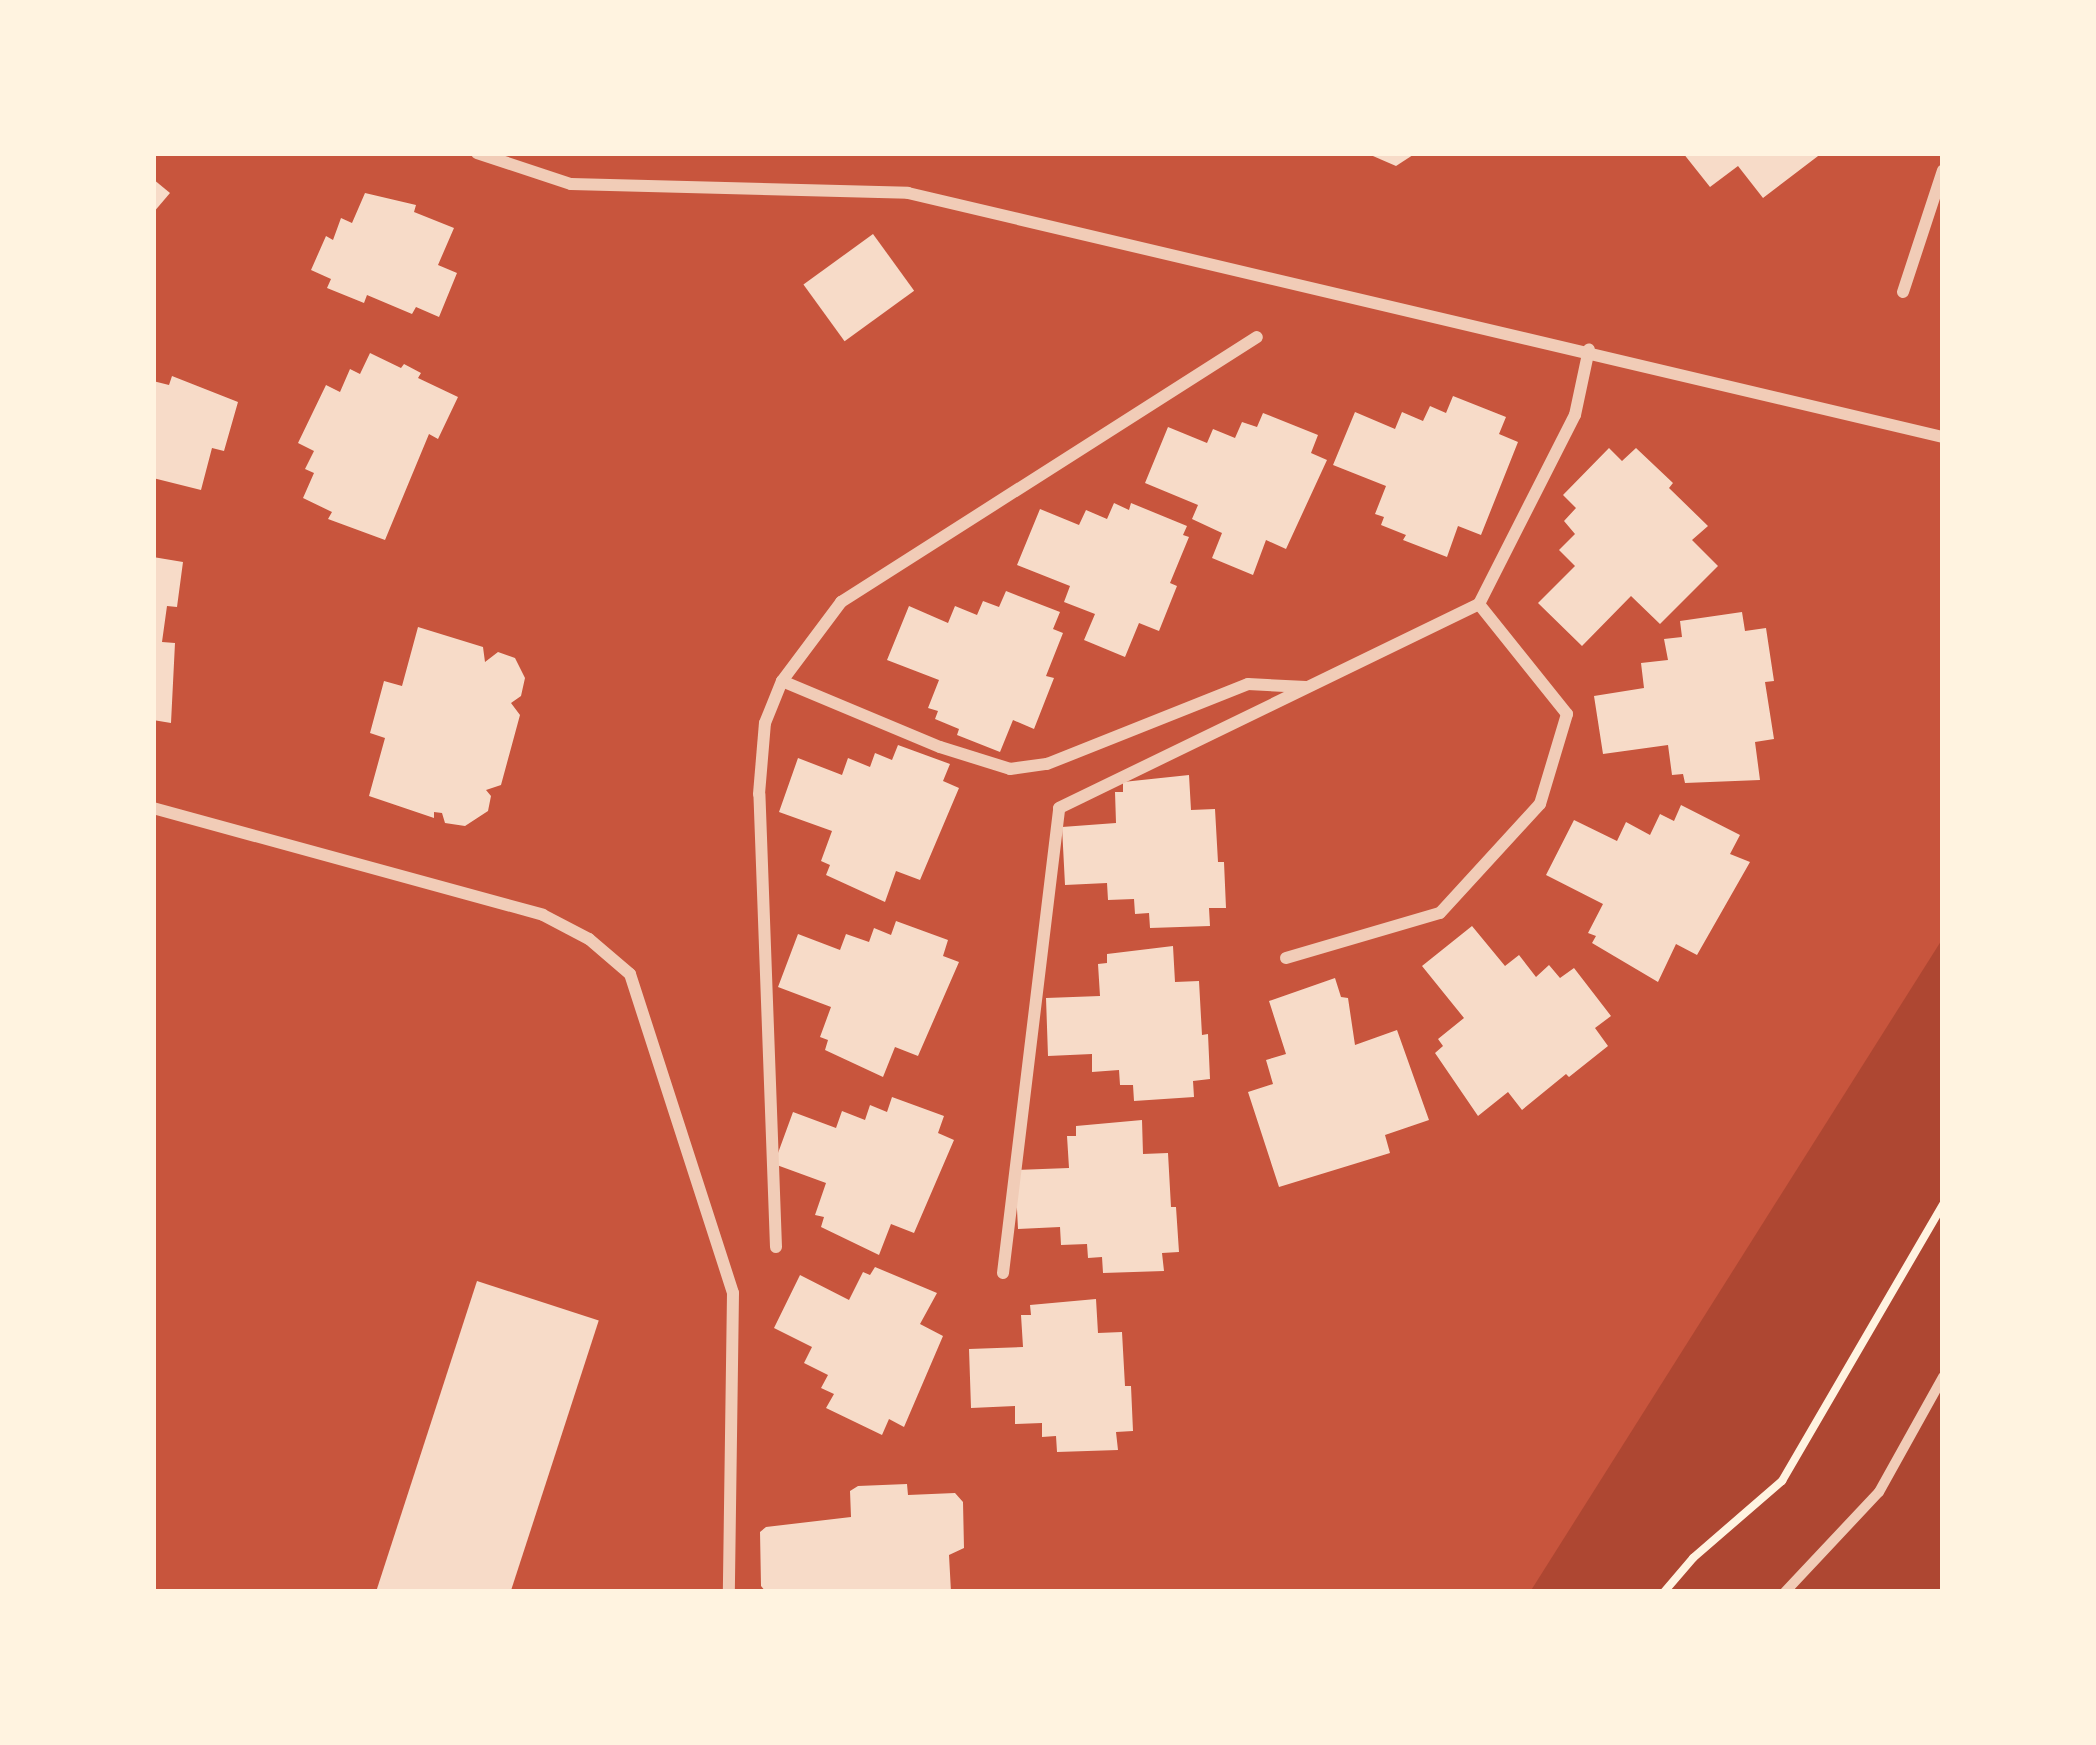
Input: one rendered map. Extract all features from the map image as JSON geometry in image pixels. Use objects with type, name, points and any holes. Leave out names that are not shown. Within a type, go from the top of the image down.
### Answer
[{"type":"street","points":[[477,153],[572,184],[908,193],[1589,349],[1943,436]]},
{"type":"street","points":[[1903,292],[1943,170]]},
{"type":"street","points":[[776,1247],[759,794],[765,723],[782,681],[841,602],[1257,337]]},
{"type":"street","points":[[1003,1273],[1059,808],[1479,604],[1575,415],[1589,349]]},
{"type":"street","points":[[1286,958],[1440,913],[1540,804],[1567,714],[1479,604]]},
{"type":"street","points":[[782,681],[940,747],[1010,769],[1047,764],[1248,683],[1310,687]]},
{"type":"street","points":[[153,808],[543,915],[589,938],[630,974],[733,1293],[729,1592]]},
{"type":"street","points":[[1785,1592],[1879,1492],[1943,1377]]},
{"type":"path","points":[[1664,1592],[1693,1558],[1782,1481],[1943,1204]]},
{"type":"shaded area","points":[[1943,938],[1943,1592],[1530,1592]]},
{"type":"building","points":[[1366,153],[1416,153],[1396,166]]},
{"type":"building","points":[[1683,153],[1822,153],[1763,198],[1738,166],[1710,187]]},
{"type":"building","points":[[153,179],[170,193],[153,213]]},
{"type":"building","points":[[365,193],[416,205],[414,212],[454,228],[438,265],[457,273],[439,317],[416,307],[412,314],[367,295],[364,303],[327,288],[331,279],[311,270],[326,236],[333,240],[341,218],[352,223]]},
{"type":"building","points":[[873,234],[914,291],[845,341],[803,285]]},
{"type":"building","points":[[370,353],[401,368],[404,364],[421,373],[418,378],[458,397],[438,439],[429,434],[385,540],[328,519],[332,512],[303,498],[314,473],[305,469],[314,451],[298,443],[326,385],[340,392],[350,369],[360,374]]},
{"type":"building","points":[[172,376],[238,402],[224,451],[212,448],[201,490],[153,478],[153,381],[169,385]]},
{"type":"building","points":[[1453,396],[1506,417],[1499,434],[1518,442],[1481,535],[1458,526],[1447,557],[1403,540],[1406,535],[1381,525],[1384,517],[1375,514],[1386,486],[1333,465],[1355,412],[1395,429],[1402,412],[1423,421],[1430,406],[1446,413]]},
{"type":"building","points":[[1263,413],[1318,435],[1311,453],[1327,460],[1286,549],[1266,540],[1253,575],[1212,558],[1222,533],[1192,519],[1198,505],[1145,483],[1168,427],[1207,443],[1213,429],[1235,438],[1242,422],[1257,427]]},
{"type":"building","points":[[1609,448],[1622,461],[1636,448],[1673,483],[1669,488],[1708,526],[1692,540],[1718,566],[1660,624],[1631,596],[1582,646],[1538,603],[1575,566],[1559,550],[1575,534],[1564,521],[1576,508],[1563,495]]},
{"type":"building","points":[[1114,503],[1129,510],[1131,503],[1187,526],[1183,535],[1189,537],[1170,583],[1177,586],[1159,631],[1139,623],[1125,657],[1084,640],[1095,614],[1064,602],[1070,586],[1017,565],[1040,509],[1079,525],[1086,510],[1107,519]]},
{"type":"building","points":[[153,557],[183,562],[177,607],[167,606],[162,642],[175,643],[171,723],[153,720]]},
{"type":"building","points":[[1006,591],[1060,612],[1053,629],[1063,633],[1046,676],[1054,678],[1034,729],[1013,720],[1000,752],[957,735],[959,729],[935,719],[938,711],[928,708],[939,680],[887,660],[909,606],[948,623],[955,606],[977,615],[983,601],[999,607]]},
{"type":"building","points":[[1742,612],[1745,631],[1766,628],[1774,681],[1765,682],[1774,739],[1755,742],[1760,780],[1685,783],[1683,774],[1672,775],[1668,745],[1603,754],[1594,696],[1644,688],[1641,663],[1668,660],[1664,639],[1682,637],[1680,621]]},
{"type":"building","points":[[418,627],[483,647],[485,662],[498,652],[515,658],[525,678],[521,696],[511,703],[520,715],[501,785],[486,790],[491,796],[488,811],[465,826],[445,823],[442,813],[434,812],[434,818],[369,796],[385,738],[370,733],[384,681],[402,686]]},
{"type":"building","points":[[898,745],[950,764],[943,781],[959,788],[920,880],[896,871],[885,902],[826,875],[830,865],[821,861],[832,831],[779,812],[798,758],[842,775],[848,758],[870,767],[875,753],[892,760]]},
{"type":"building","points":[[1189,775],[1191,810],[1215,809],[1218,862],[1224,862],[1226,908],[1209,908],[1210,926],[1150,928],[1149,913],[1135,914],[1134,899],[1108,900],[1107,883],[1065,885],[1062,827],[1116,823],[1115,792],[1123,792],[1123,782]]},
{"type":"building","points":[[1681,805],[1740,835],[1730,854],[1750,862],[1697,955],[1676,944],[1658,982],[1592,943],[1596,936],[1588,933],[1603,904],[1546,875],[1574,820],[1617,841],[1626,822],[1650,835],[1660,814],[1674,821]]},
{"type":"building","points":[[896,921],[948,940],[943,956],[959,962],[918,1056],[895,1047],[883,1077],[825,1050],[828,1040],[820,1037],[831,1007],[778,987],[798,934],[840,950],[846,934],[869,942],[874,928],[891,935]]},
{"type":"building","points":[[1472,926],[1505,966],[1519,955],[1536,977],[1549,965],[1560,978],[1574,968],[1611,1016],[1595,1028],[1608,1046],[1522,1110],[1508,1092],[1478,1116],[1435,1053],[1443,1046],[1438,1039],[1464,1018],[1422,966]]},
{"type":"building","points":[[1173,946],[1175,982],[1199,981],[1202,1035],[1208,1034],[1210,1079],[1193,1081],[1194,1097],[1134,1101],[1133,1085],[1120,1085],[1119,1070],[1092,1072],[1092,1054],[1048,1056],[1046,998],[1100,996],[1098,964],[1107,963],[1107,954]]},
{"type":"building","points":[[1335,978],[1341,997],[1348,998],[1355,1045],[1397,1030],[1429,1120],[1385,1135],[1390,1153],[1279,1187],[1248,1092],[1273,1084],[1266,1060],[1286,1054],[1269,1001]]},
{"type":"building","points":[[892,1097],[944,1116],[938,1133],[954,1140],[914,1233],[891,1224],[879,1255],[821,1227],[824,1217],[815,1215],[826,1183],[774,1164],[793,1112],[836,1128],[842,1111],[865,1120],[870,1105],[887,1112]]},
{"type":"building","points":[[1142,1120],[1143,1154],[1168,1153],[1171,1207],[1176,1207],[1179,1252],[1162,1253],[1164,1271],[1103,1273],[1102,1257],[1088,1258],[1087,1244],[1061,1245],[1060,1227],[1018,1229],[1015,1170],[1069,1168],[1067,1136],[1076,1136],[1076,1126]]},
{"type":"building","points":[[875,1267],[937,1293],[920,1324],[943,1336],[904,1427],[889,1419],[882,1435],[826,1408],[834,1394],[821,1388],[828,1375],[804,1363],[812,1347],[774,1328],[800,1275],[849,1300],[863,1272],[870,1275]]},
{"type":"building","points":[[477,1281],[599,1321],[511,1592],[376,1592]]},
{"type":"building","points":[[1096,1299],[1098,1333],[1122,1332],[1125,1386],[1131,1386],[1133,1431],[1116,1432],[1118,1450],[1057,1452],[1056,1436],[1042,1437],[1042,1423],[1015,1424],[1015,1406],[971,1408],[969,1349],[1023,1347],[1021,1315],[1031,1315],[1030,1305]]},
{"type":"building","points":[[907,1484],[908,1495],[955,1493],[963,1502],[964,1548],[949,1555],[951,1592],[766,1592],[761,1586],[760,1532],[766,1527],[851,1517],[850,1491],[858,1486]]}]
